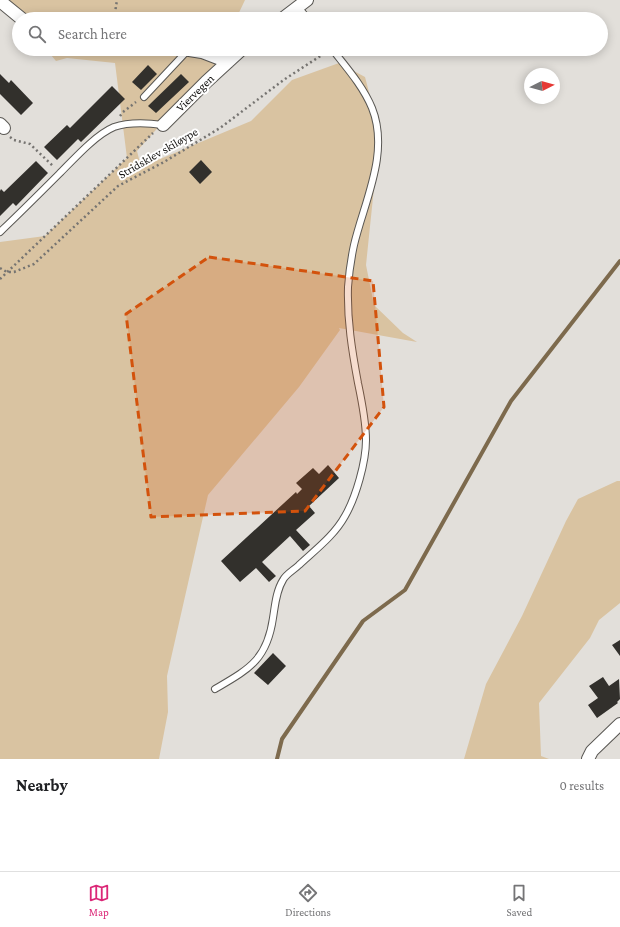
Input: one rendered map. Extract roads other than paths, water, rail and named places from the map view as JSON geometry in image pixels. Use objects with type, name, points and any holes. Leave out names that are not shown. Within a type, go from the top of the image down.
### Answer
[{"type":"street","points":[[0,2],[13,12]]},
{"type":"street","points":[[291,12],[303,3]]},
{"type":"street","name":"Viervegen","points":[[212,56],[228,62]]},
{"type":"street","name":"Viervegen","points":[[163,125],[234,56]]},
{"type":"street","points":[[588,759],[592,751],[620,724]]},
{"type":"lane","points":[[144,97],[182,56]]},
{"type":"lane","points":[[215,689],[240,674],[254,663],[261,655],[267,645],[279,589],[284,579],[327,539],[345,516],[354,496],[365,451],[365,426],[350,332],[348,287],[354,244],[376,165],[378,144],[376,125],[372,109],[352,75],[337,56]]},
{"type":"lane","points":[[0,232],[83,150],[103,133],[112,128],[121,126],[149,123],[163,125]]},
{"type":"waterway","points":[[277,759],[282,739],[363,621],[405,590],[511,401],[620,261]]}]
